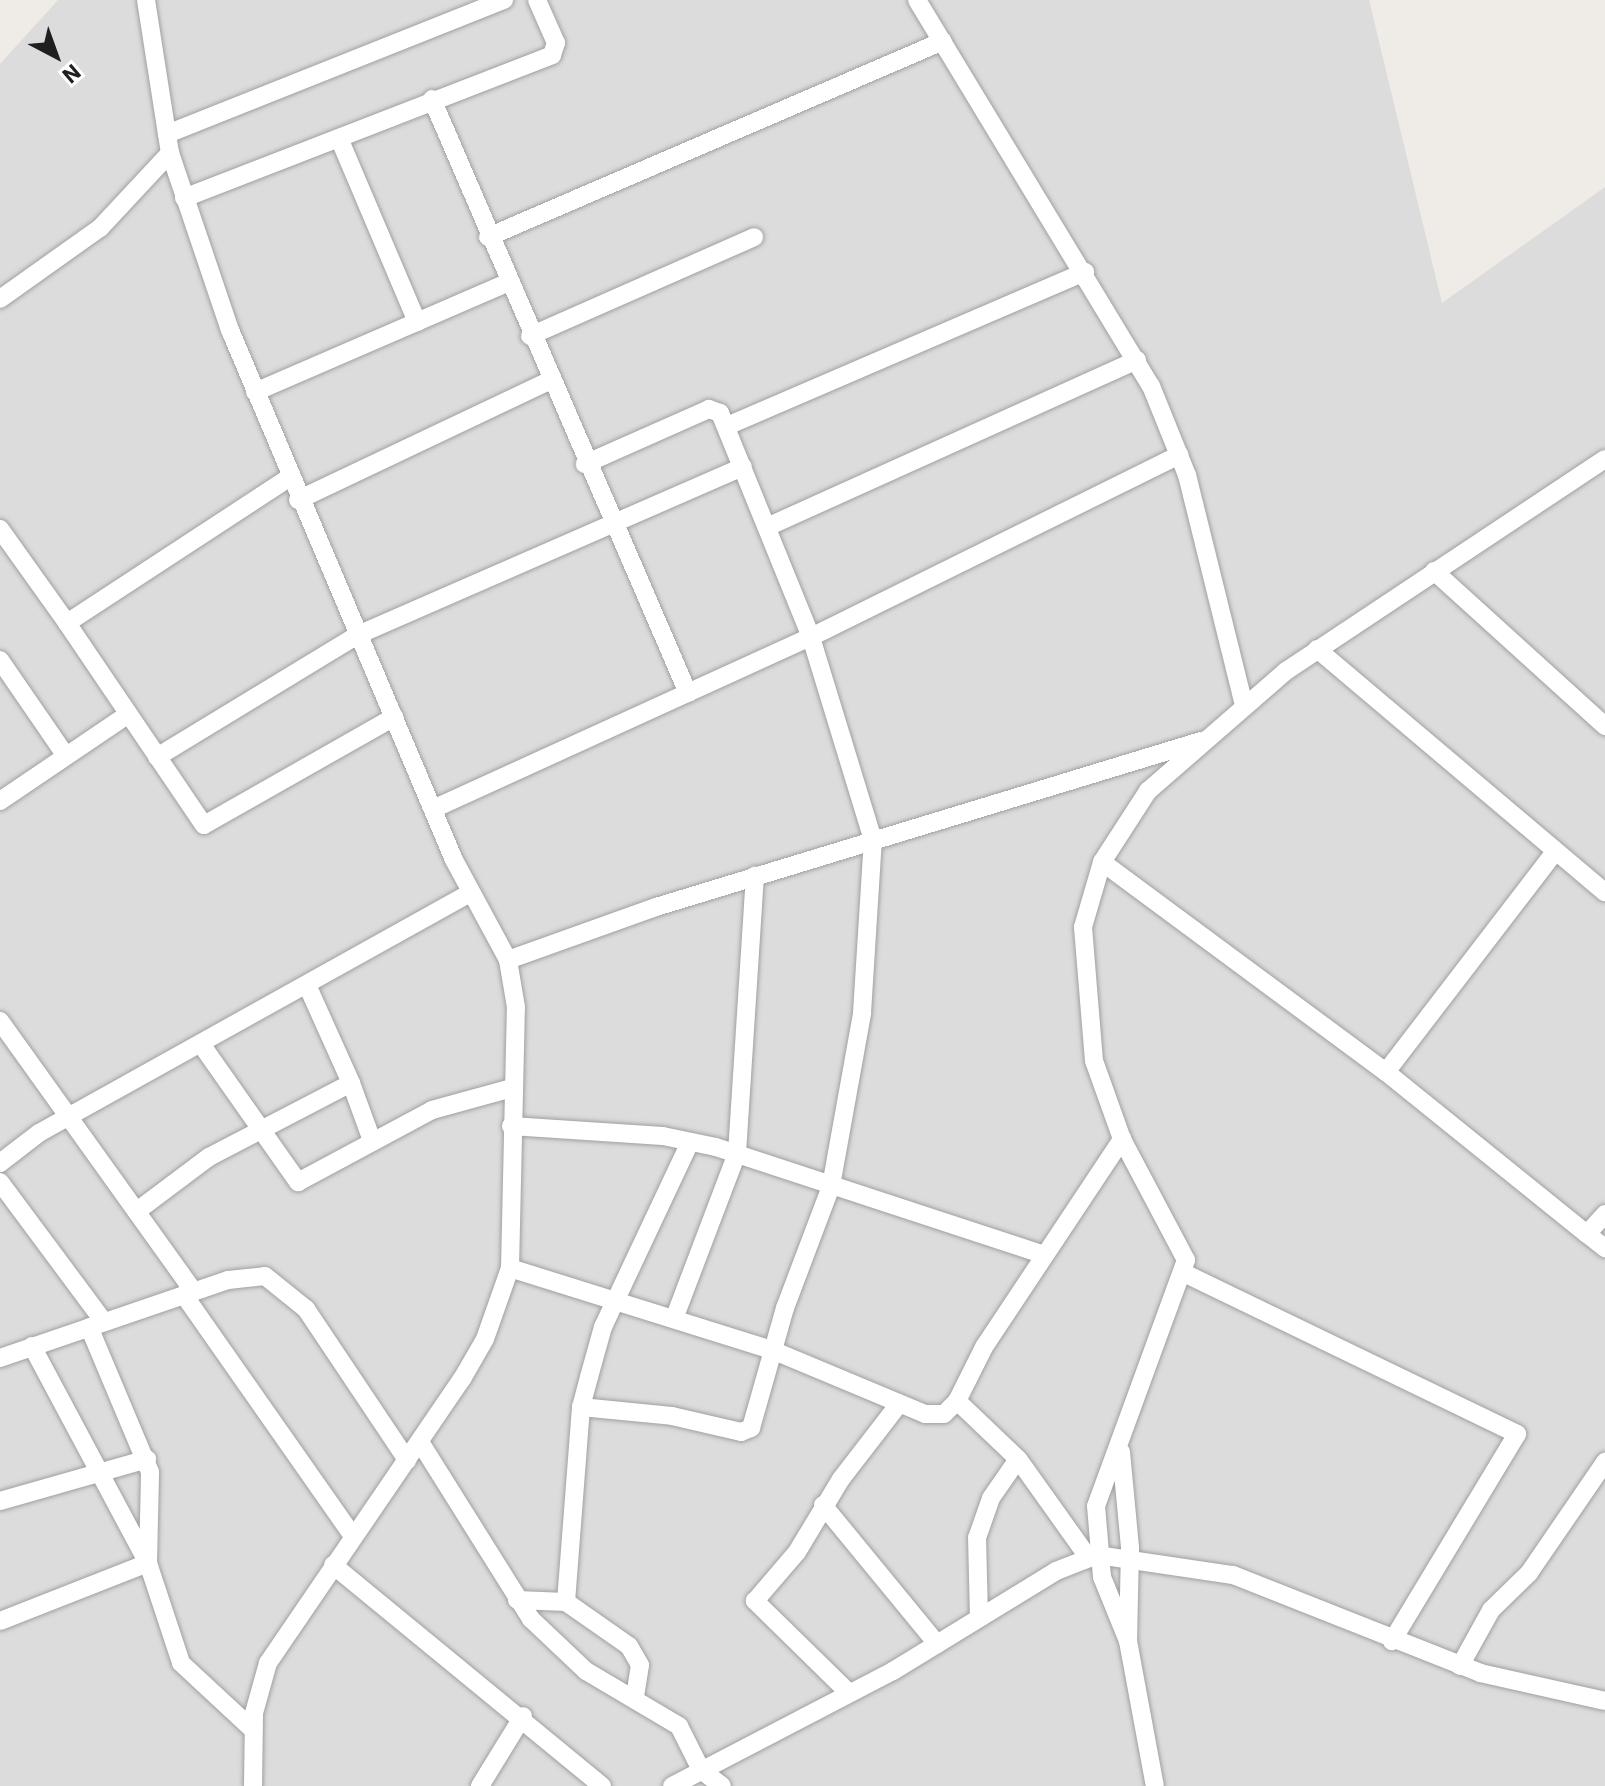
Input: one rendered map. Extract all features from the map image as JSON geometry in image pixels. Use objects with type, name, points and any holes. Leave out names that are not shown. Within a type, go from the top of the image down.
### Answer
[{"type":"street","points":[[146,0],[168,143],[184,198],[255,392],[298,500],[470,893],[508,960],[516,1007],[510,1268],[485,1339],[420,1442],[268,1663],[253,1730],[253,1786]]},
{"type":"street","points":[[0,299],[100,228],[168,143],[504,0]]},
{"type":"street","points":[[184,198],[554,53],[556,43],[537,0]]},
{"type":"street","points":[[917,0],[1137,360],[1180,455],[1244,706]]},
{"type":"street","points":[[488,237],[943,41]]},
{"type":"street","points":[[432,99],[549,381],[688,693]]},
{"type":"street","points":[[339,138],[417,322]]},
{"type":"street","points":[[530,336],[754,237]]},
{"type":"street","points":[[727,426],[1085,272]]},
{"type":"street","points":[[255,392],[507,283]]},
{"type":"street","points":[[767,527],[1137,360]]},
{"type":"street","points":[[298,500],[549,381]]},
{"type":"street","points":[[581,1407],[747,1431],[772,1350],[831,1186],[860,1026],[873,840],[811,637],[720,413],[709,409],[585,464]]},
{"type":"street","points":[[433,809],[811,637],[1180,455]]},
{"type":"street","points":[[1093,1556],[1096,1506],[1121,1452],[1184,1273],[1183,1247],[1122,1139],[1094,1061],[1085,997],[1083,927],[1102,862],[1148,791],[1244,706],[1317,649],[1605,459]]},
{"type":"street","points":[[157,757],[358,635],[610,521],[743,467]]},
{"type":"street","points":[[67,623],[289,478]]},
{"type":"street","points":[[0,529],[127,715],[209,827],[394,717]]},
{"type":"street","points":[[1434,571],[1605,726]]},
{"type":"street","points":[[1317,649],[1605,892]]},
{"type":"street","points":[[0,660],[66,756]]},
{"type":"street","points":[[1,798],[127,715]]},
{"type":"street","points":[[508,960],[755,876],[1201,741]]},
{"type":"street","points":[[1386,1072],[1555,852]]},
{"type":"street","points":[[1102,862],[1386,1072],[1605,1248]]},
{"type":"street","points":[[674,1319],[737,1153],[755,876]]},
{"type":"street","points":[[0,1163],[71,1116],[470,893]]},
{"type":"street","points":[[307,985],[351,1083],[371,1138]]},
{"type":"street","points":[[0,1021],[8,1047],[71,1116],[353,1536]]},
{"type":"street","points":[[201,1044],[298,1182],[371,1138],[432,1110],[512,1088]]},
{"type":"street","points":[[137,1211],[194,1166],[351,1083]]},
{"type":"street","points":[[511,1126],[690,1142],[737,1153],[1044,1255]]},
{"type":"street","points":[[510,1268],[772,1350],[934,1416],[957,1401],[1044,1255],[1122,1139]]},
{"type":"street","points":[[566,1602],[581,1407],[615,1300],[690,1142]]},
{"type":"street","points":[[0,1182],[97,1325],[147,1459],[153,1497],[148,1563]]},
{"type":"street","points":[[1587,1234],[1605,1214]]},
{"type":"street","points":[[1184,1273],[1517,1434],[1392,1641]]},
{"type":"street","points":[[0,1358],[251,1274],[292,1294],[407,1460]]},
{"type":"street","points":[[32,1346],[148,1563],[181,1663],[253,1730]]},
{"type":"street","points":[[957,1401],[1018,1459],[1093,1556],[1128,1641],[1155,1786]]},
{"type":"street","points":[[849,1693],[755,1601],[797,1552],[823,1505],[899,1404]]},
{"type":"street","points":[[420,1442],[517,1600],[572,1661],[635,1696],[685,1732],[701,1770],[722,1786]]},
{"type":"street","points":[[1121,1452],[1130,1558],[1128,1641]]},
{"type":"street","points":[[0,1501],[99,1476],[147,1459]]},
{"type":"street","points":[[979,1618],[977,1538],[991,1498],[1018,1459]]},
{"type":"street","points":[[1460,1666],[1491,1610],[1529,1573],[1605,1462]]},
{"type":"street","points":[[823,1505],[937,1644]]},
{"type":"street","points":[[672,1786],[849,1693],[1093,1556],[1130,1558],[1233,1575],[1460,1666],[1605,1701]]},
{"type":"street","points":[[0,1621],[148,1563]]},
{"type":"street","points":[[333,1565],[523,1716],[602,1786]]},
{"type":"street","points":[[517,1600],[566,1602],[637,1655],[635,1696]]},
{"type":"street","points":[[480,1786],[523,1716]]},
{"type":"shaded area","points":[[58,0],[1369,0],[1442,303],[1605,187],[1605,1786],[0,1786],[0,64]]}]
